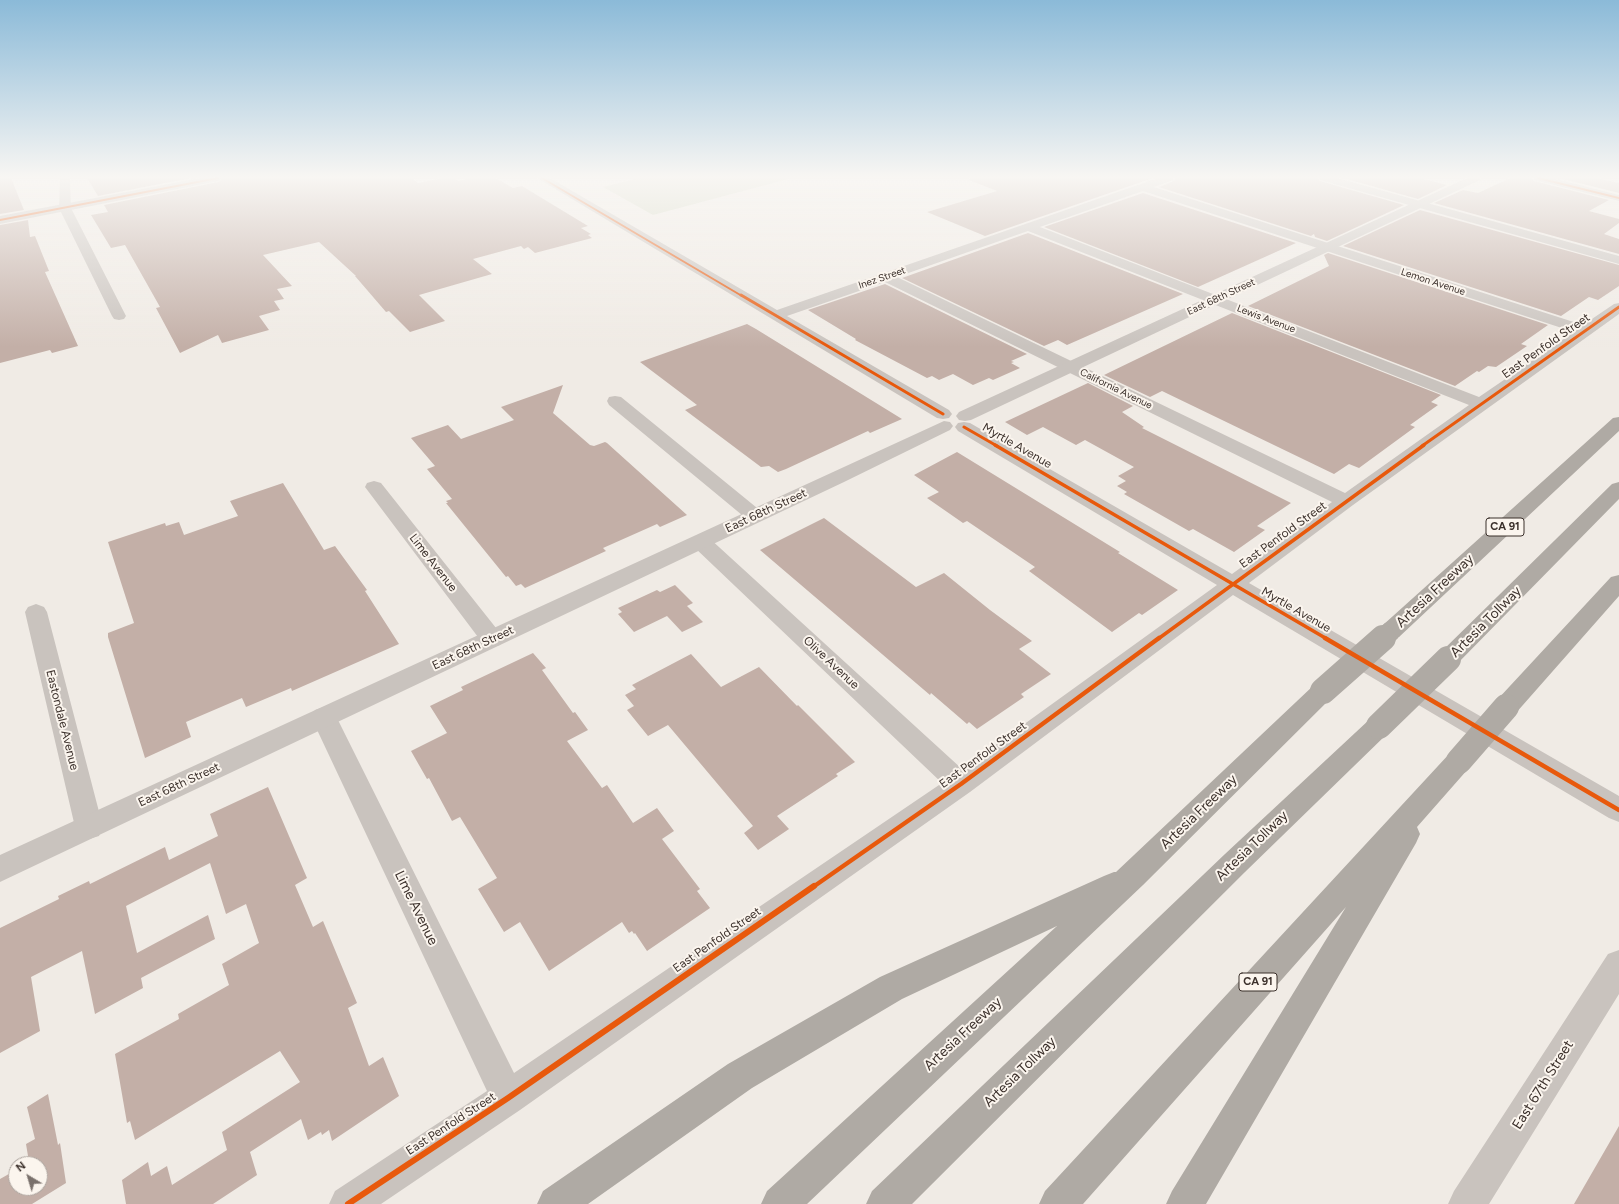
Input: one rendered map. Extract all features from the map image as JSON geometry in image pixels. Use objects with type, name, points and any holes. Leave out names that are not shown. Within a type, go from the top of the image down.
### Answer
[{"type":"highway","name":"Artesia Freeway","points":[[780,1204],[1133,876],[1323,691],[1392,631],[1619,422]]},
{"type":"highway","name":"Artesia Tollway","points":[[885,1204],[1229,868],[1448,659],[1619,488]]},
{"type":"highway","name":"CA 91","points":[[1058,1204],[1619,582]]},
{"type":"highway","points":[[1185,1204],[1431,792]]},
{"type":"highway","points":[[556,1204],[740,1076],[891,988],[1133,876]]},
{"type":"street","points":[[78,234],[119,316]]},
{"type":"street","name":"Myrtle Avenue","points":[[638,234],[1619,810]]},
{"type":"street","name":"Inez Street","points":[[776,315],[1008,234]]},
{"type":"street","name":"Lewis Avenue","points":[[1047,234],[1481,404]]},
{"type":"street","name":"Lemon Avenue","points":[[1285,234],[1586,331]]},
{"type":"street","name":"East 68th Street","points":[[0,869],[701,542],[954,421],[1358,234]]},
{"type":"street","points":[[1526,234],[1619,260]]},
{"type":"street","name":"California Avenue","points":[[886,277],[1346,501]]},
{"type":"street","name":"East Penfold Street","points":[[348,1204],[508,1098],[961,784],[1346,501],[1619,307]]},
{"type":"street","points":[[615,401],[755,516]]},
{"type":"street","name":"Lime Avenue","points":[[374,487],[492,639]]},
{"type":"street","name":"Olive Avenue","points":[[701,542],[961,784]]},
{"type":"street","name":"Eastondale Avenue","points":[[36,612],[88,827]]},
{"type":"street","name":"Lime Avenue","points":[[324,717],[508,1098]]},
{"type":"street","name":"East 67th Street","points":[[1467,1204],[1619,965]]},
{"type":"building","points":[[0,234],[30,234],[30,237],[35,236],[49,271],[45,272],[78,346],[52,353],[50,350],[0,363]]},
{"type":"building","points":[[103,234],[590,234],[588,235],[592,238],[535,253],[528,247],[524,249],[521,246],[473,259],[492,274],[419,295],[445,321],[410,332],[389,311],[386,312],[356,276],[319,242],[263,255],[292,286],[277,289],[284,299],[274,301],[280,310],[259,316],[269,330],[222,343],[218,335],[180,353],[156,308],[160,307],[125,245],[111,248]]},
{"type":"building","points":[[1025,234],[1031,234],[1183,294],[1067,345],[1058,340],[1044,346],[902,278]]},
{"type":"building","points":[[1062,234],[1269,234],[1296,243],[1198,287]]},
{"type":"building","points":[[1314,234],[1342,234],[1327,241],[1315,237]]},
{"type":"building","points":[[1368,234],[1508,234],[1619,265],[1619,286],[1598,300],[1589,297],[1561,316],[1343,246]]},
{"type":"building","points":[[1547,234],[1605,234],[1619,239],[1619,254]]},
{"type":"building","points":[[1328,253],[1548,325],[1521,344],[1527,346],[1496,367],[1488,366],[1479,372],[1477,371],[1455,386],[1248,306],[1329,266],[1324,255]]},
{"type":"building","points":[[885,284],[1027,354],[1011,361],[1014,362],[1011,363],[1020,368],[993,380],[989,378],[973,385],[953,374],[939,380],[932,376],[927,378],[855,340],[856,339],[808,310]]},
{"type":"building","points":[[1232,313],[1441,395],[1431,402],[1438,405],[1410,425],[1415,427],[1359,468],[1349,464],[1334,474],[1162,391],[1150,397],[1104,375]]},
{"type":"building","points":[[747,324],[902,419],[870,433],[868,431],[778,472],[769,466],[761,467],[685,410],[697,405],[640,362]]},
{"type":"building","points":[[1088,383],[1133,406],[1122,412],[1144,427],[1142,428],[1291,503],[1257,526],[1265,530],[1234,552],[1193,529],[1189,531],[1124,494],[1127,492],[1117,486],[1126,481],[1118,476],[1134,467],[1085,440],[1076,445],[1043,427],[1027,435],[1005,422]]},
{"type":"building","points":[[563,385],[553,413],[590,445],[594,446],[605,442],[607,443],[687,515],[660,527],[657,524],[603,548],[606,551],[525,588],[521,584],[516,586],[508,576],[506,577],[446,503],[448,503],[446,501],[452,499],[427,469],[435,466],[411,438],[448,425],[461,439],[514,420],[501,407]]},
{"type":"building","points":[[957,452],[1120,552],[1118,553],[1178,590],[1142,615],[1139,613],[1112,632],[1029,571],[1035,567],[967,521],[963,523],[927,498],[939,492],[914,475]]},
{"type":"building","points":[[283,483],[324,550],[335,546],[367,590],[365,591],[399,644],[292,691],[291,688],[246,707],[242,698],[186,722],[191,737],[145,758],[108,637],[108,633],[134,623],[108,542],[165,523],[166,526],[179,522],[184,535],[238,516],[230,501]]},
{"type":"building","points":[[824,518],[916,587],[944,573],[1032,641],[1019,649],[1051,674],[1021,694],[1024,697],[977,729],[969,722],[967,724],[931,693],[930,695],[760,550]]},
{"type":"building","points":[[675,585],[693,603],[687,606],[703,622],[682,632],[667,616],[634,632],[618,614],[622,612],[618,608],[657,590],[660,592]]},
{"type":"building","points":[[533,653],[546,668],[542,670],[573,713],[575,712],[588,730],[567,741],[602,788],[607,785],[633,823],[657,808],[674,831],[662,839],[700,889],[697,891],[710,908],[647,951],[635,933],[634,934],[632,931],[629,933],[622,922],[549,971],[520,922],[504,932],[478,889],[497,878],[460,817],[452,821],[429,778],[427,779],[411,751],[447,733],[430,706],[463,690],[461,687]]},
{"type":"building","points":[[691,654],[721,687],[759,667],[855,762],[836,774],[838,776],[777,816],[789,829],[758,850],[744,833],[753,826],[668,725],[648,736],[627,710],[634,706],[625,695],[636,689],[632,685]]},
{"type":"building","points":[[268,787],[307,878],[295,885],[313,927],[323,921],[357,1003],[348,1008],[369,1066],[383,1057],[399,1096],[332,1141],[329,1130],[322,1135],[321,1132],[308,1140],[301,1119],[250,1152],[257,1175],[213,1204],[126,1204],[122,1180],[148,1162],[151,1176],[167,1166],[172,1185],[227,1150],[222,1132],[300,1082],[280,1051],[135,1140],[130,1121],[127,1123],[115,1054],[179,1019],[178,1014],[229,985],[222,964],[259,943],[246,904],[226,914],[210,863],[126,906],[137,953],[208,915],[215,939],[141,978],[143,988],[95,1014],[82,951],[31,977],[40,1031],[0,1053],[0,928],[59,899],[58,896],[89,881],[90,884],[165,847],[169,860],[218,836],[210,814]]},
{"type":"building","points":[[48,1094],[58,1145],[60,1143],[66,1183],[48,1194],[48,1156],[28,1156],[26,1144],[35,1139],[27,1107]]},
{"type":"building","points":[[1619,1126],[1619,1204],[1574,1204]]},
{"type":"building","points":[[8,1174],[8,1196],[45,1196],[32,1204],[0,1204],[0,1179]]},
{"type":"cycle path","points":[[637,234],[943,414]]},
{"type":"cycle path","points":[[348,1204],[508,1098],[961,784],[1346,501],[1619,307]]},
{"type":"cycle path","points":[[964,427],[1619,810]]}]
